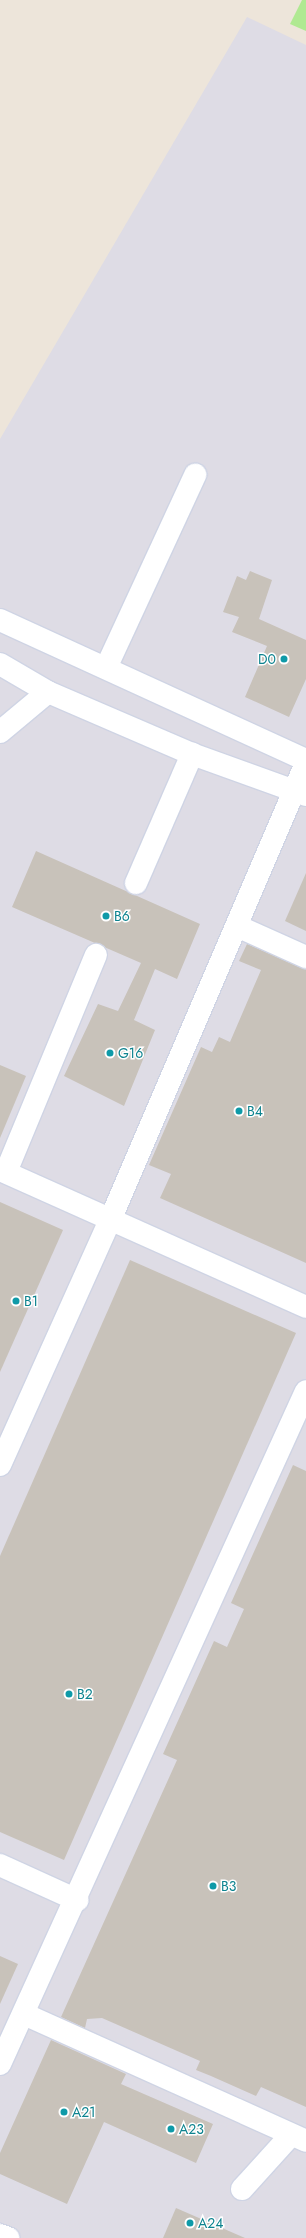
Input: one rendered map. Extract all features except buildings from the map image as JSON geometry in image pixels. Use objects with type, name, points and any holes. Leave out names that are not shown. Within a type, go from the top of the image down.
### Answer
[{"type":"lane","points":[[106,668],[195,474]]},
{"type":"lane","points":[[0,620],[306,760]]},
{"type":"lane","points":[[0,664],[48,692],[192,754],[301,793]]},
{"type":"lane","points":[[0,732],[48,692]]},
{"type":"lane","points":[[136,883],[192,754]]},
{"type":"lane","points":[[0,1465],[111,1218],[237,926],[301,793],[306,764]]},
{"type":"lane","points":[[237,926],[306,958]]},
{"type":"lane","points":[[96,956],[3,1171],[111,1218],[306,1307]]},
{"type":"lane","points":[[0,2064],[5,2043],[24,2014],[77,1900],[306,1391]]},
{"type":"lane","points":[[0,1865],[77,1900]]},
{"type":"lane","points":[[24,2014],[298,2138],[242,2189]]},
{"type":"lane","points":[[0,2235],[8,2238]]},
{"type":"shaded area","points":[[247,17],[306,45],[306,2238],[0,2238],[0,439]]},
{"type":"green space","points":[[302,0],[306,0],[306,31],[290,24]]},
{"type":"place","name":"D0","points":[[284,659]]},
{"type":"place","name":"B6","points":[[106,916]]},
{"type":"place","name":"G16","points":[[110,1053]]},
{"type":"place","name":"B4","points":[[239,1111]]},
{"type":"place","name":"B1","points":[[16,1301]]},
{"type":"place","name":"B2","points":[[69,1694]]},
{"type":"place","name":"B3","points":[[213,1886]]},
{"type":"place","name":"A21","points":[[64,2112]]},
{"type":"place","name":"A23","points":[[171,2129]]},
{"type":"place","name":"A24","points":[[190,2223]]}]
